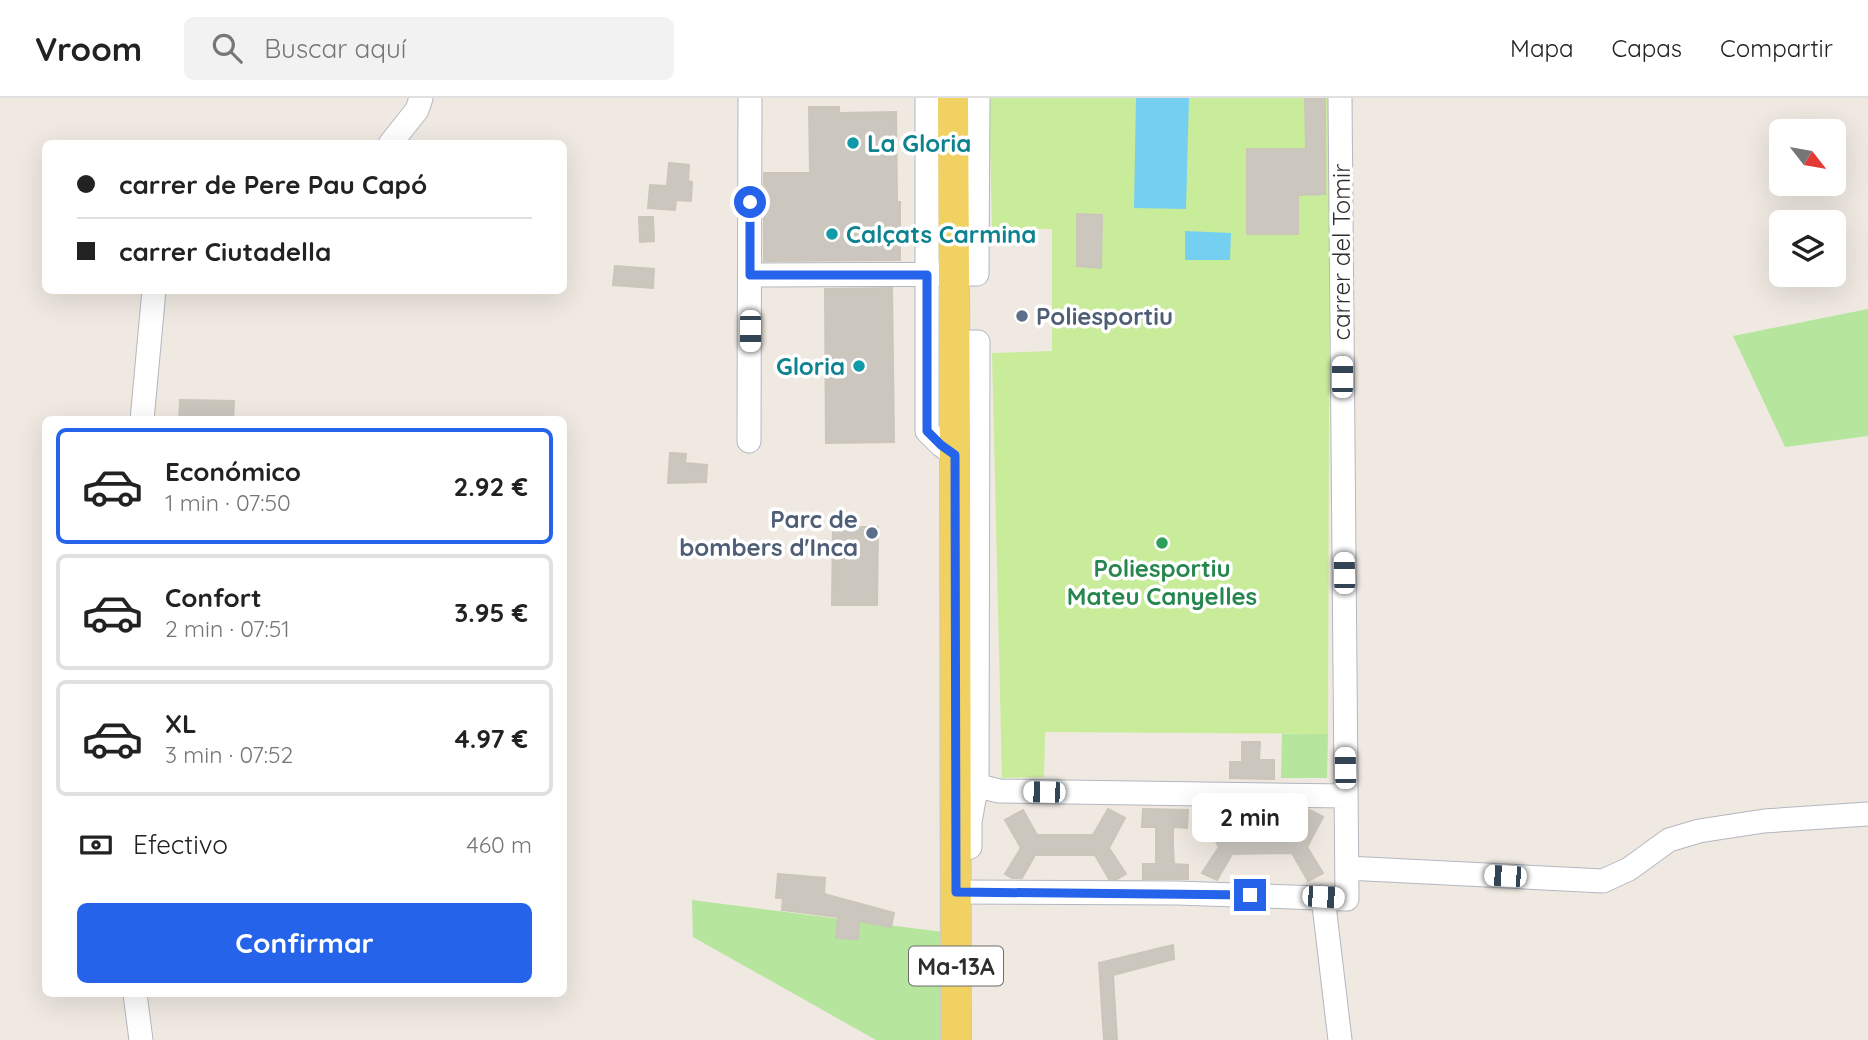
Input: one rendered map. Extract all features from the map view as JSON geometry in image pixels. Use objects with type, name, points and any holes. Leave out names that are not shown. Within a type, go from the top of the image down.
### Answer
[{"type":"main road","points":[[953,98],[941,275],[955,342],[956,892]]},
{"type":"main road","name":"Ma-13A","points":[[956,892],[956,1040]]},
{"type":"street","points":[[393,140],[416,110],[421,98]]},
{"type":"street","points":[[749,441],[750,98]]},
{"type":"street","points":[[927,98],[941,275],[927,431],[955,455]]},
{"type":"street","points":[[750,275],[977,274],[978,98]]},
{"type":"street","name":"carrer del Tomir","points":[[1323,897],[1347,899],[1340,98]]},
{"type":"street","points":[[142,416],[153,294]]},
{"type":"street","points":[[955,342],[978,342],[977,783],[970,822],[970,870],[956,892]]},
{"type":"street","points":[[977,783],[999,791],[1345,796]]},
{"type":"street","points":[[1347,868],[1602,881],[1629,869],[1669,840],[1699,831],[1764,821],[1868,814]]},
{"type":"street","points":[[956,892],[1323,897],[1340,1040]]},
{"type":"street","points":[[135,997],[141,1040]]},
{"type":"green space","name":"Poliesportiu Mateu Canyelles","points":[[989,98],[1330,98],[1328,734],[1045,732],[1044,777],[1002,778],[992,353],[1052,351],[1052,229],[992,228]]},
{"type":"green space","points":[[1868,309],[1868,436],[1785,447],[1733,336]]},
{"type":"green space","points":[[1282,734],[1328,734],[1327,778],[1281,778]]},
{"type":"green space","points":[[692,900],[943,932],[942,1040],[876,1040],[693,937]]},
{"type":"water","points":[[1136,98],[1189,98],[1186,209],[1134,208]]},
{"type":"water","points":[[1185,231],[1231,233],[1230,260],[1185,260]]},
{"type":"building","points":[[1305,98],[1325,98],[1325,194],[1298,195],[1298,234],[1247,234],[1247,149],[1306,149]]},
{"type":"building","points":[[809,107],[839,107],[839,113],[896,112],[900,260],[764,261],[764,173],[810,173]]},
{"type":"building","points":[[669,163],[689,165],[691,201],[676,200],[675,210],[648,208],[650,185],[667,186]]},
{"type":"building","points":[[1077,214],[1102,215],[1101,268],[1077,266]]},
{"type":"building","points":[[639,217],[653,217],[654,241],[640,242]]},
{"type":"building","points":[[615,266],[654,269],[653,288],[613,285]]},
{"type":"building","name":"Gloria","points":[[892,288],[894,442],[826,443],[825,289]]},
{"type":"building","points":[[180,400],[234,401],[233,416],[179,416]]},
{"type":"building","points":[[670,453],[686,454],[685,463],[707,465],[706,482],[668,483]]},
{"type":"building","points":[[833,527],[878,527],[877,605],[832,605]]},
{"type":"building","points":[[1242,742],[1260,742],[1259,760],[1274,760],[1274,779],[1230,778],[1230,762],[1242,762]]},
{"type":"building","points":[[1108,809],[1125,818],[1109,848],[1126,874],[1117,879],[1109,879],[1095,855],[1035,855],[1022,878],[1012,878],[1005,874],[1021,848],[1005,820],[1023,810],[1037,835],[1093,835]]},
{"type":"building","points":[[1143,809],[1188,810],[1187,828],[1173,827],[1173,847],[1174,864],[1188,865],[1188,879],[1143,879],[1143,864],[1156,864],[1156,827],[1142,827]]},
{"type":"building","points":[[1220,809],[1234,833],[1290,834],[1304,809],[1323,817],[1307,847],[1323,873],[1308,881],[1292,853],[1232,854],[1217,880],[1202,873],[1219,847],[1203,819]]},
{"type":"building","points":[[778,874],[825,878],[824,894],[894,913],[891,927],[859,921],[858,939],[836,938],[838,917],[782,910],[783,898],[776,898]]},
{"type":"building","points":[[1173,945],[1174,959],[1113,975],[1117,1040],[1104,1040],[1099,963]]},
{"type":"place","name":"La Gloria","points":[[853,143]]},
{"type":"place","name":"Calçats Carmina","points":[[832,234]]},
{"type":"place","name":"Poliesportiu","points":[[1022,316]]},
{"type":"place","name":"Gloria","points":[[859,366]]},
{"type":"place","name":"Parc de bombers d'Inca","points":[[872,533]]},
{"type":"place","name":"Poliesportiu Mateu Canyelles","points":[[1162,543]]},
{"type":"route","points":[[750,202],[750,275],[927,275],[927,431],[955,455],[956,892],[1250,895]]}]
